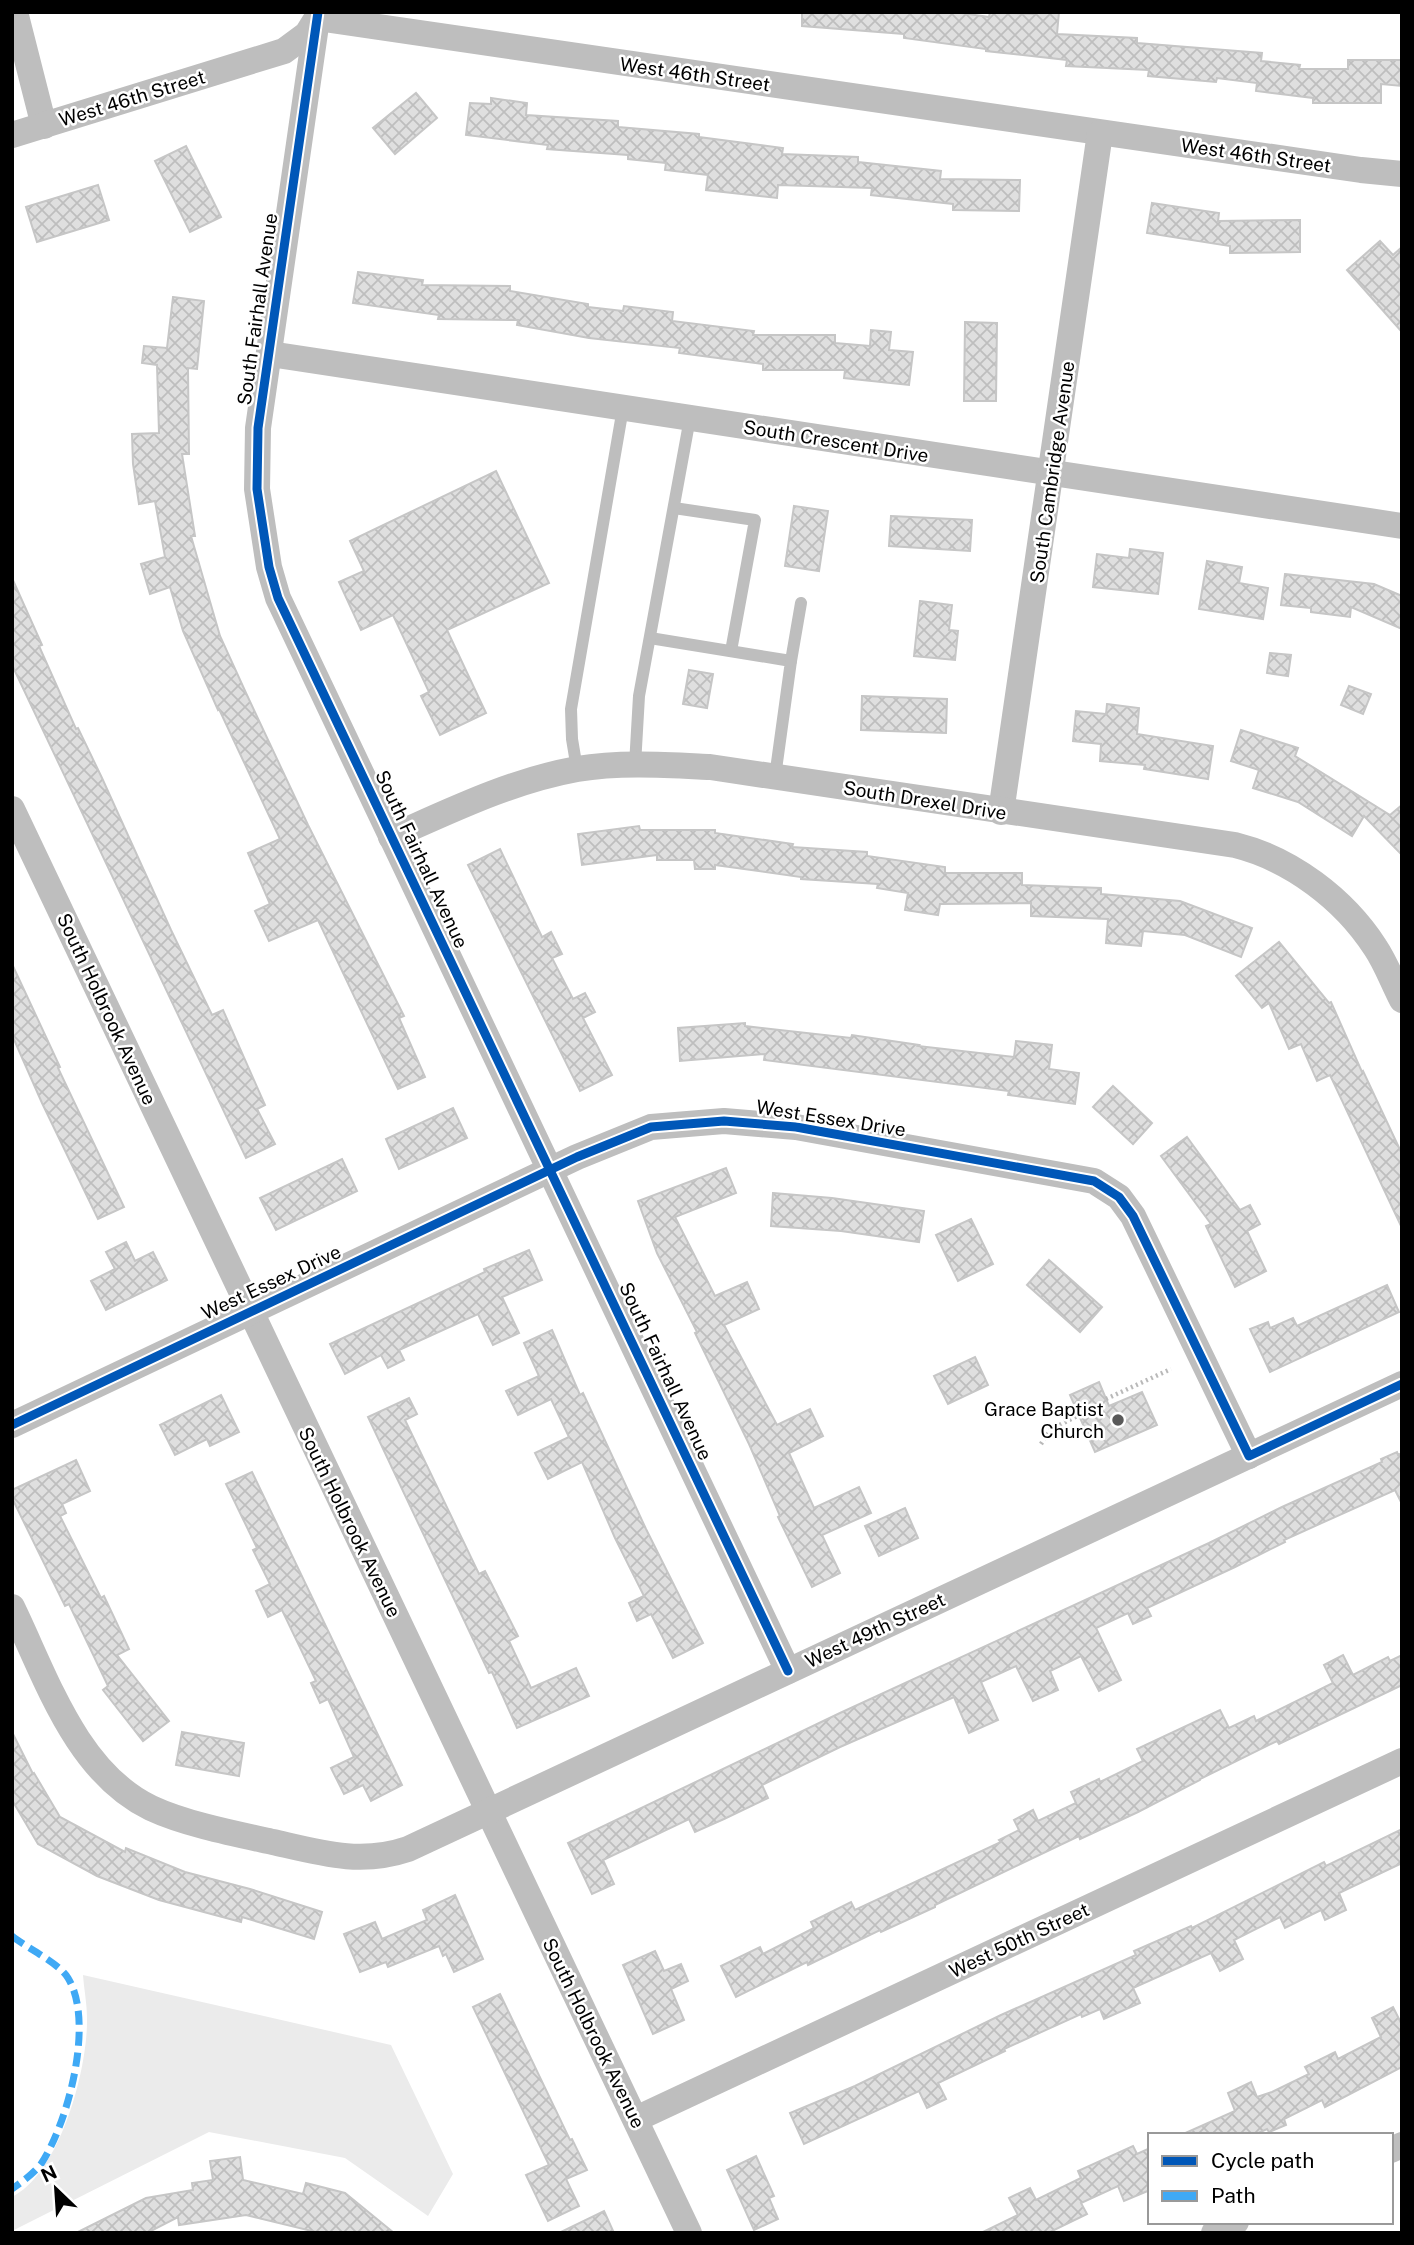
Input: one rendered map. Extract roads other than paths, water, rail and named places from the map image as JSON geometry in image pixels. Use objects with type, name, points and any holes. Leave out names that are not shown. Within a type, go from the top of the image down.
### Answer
[{"type":"street","points":[[15,12],[44,125]]},
{"type":"street","name":"West 46th Street","points":[[12,135],[284,51],[307,34],[317,15],[1100,133],[1402,174]]},
{"type":"street","name":"South Fairhall Avenue","points":[[317,15],[258,428],[257,489],[270,567],[278,597],[788,1671]]},
{"type":"street","name":"South Cambridge Avenue","points":[[1002,812],[1100,133]]},
{"type":"street","name":"South Crescent Drive","points":[[270,354],[1402,526]]},
{"type":"street","name":"South Drexel Drive","points":[[391,837],[511,785],[577,769],[635,765],[710,767],[1235,845],[1281,861],[1316,885],[1362,929],[1377,948],[1402,1000]]},
{"type":"street","name":"South Holbrook Avenue","points":[[12,809],[689,2233]]},
{"type":"street","name":"West Essex Drive","points":[[12,1425],[551,1170],[650,1127],[724,1121],[796,1127],[1094,1181],[1119,1197],[1133,1216],[1249,1456]]},
{"type":"street","name":"West 49th Street","points":[[12,1607],[65,1718],[90,1759],[105,1775],[152,1809],[222,1830],[345,1857],[387,1856],[408,1849],[1402,1384]]},
{"type":"street","name":"West 50th Street","points":[[636,2119],[1402,1760]]},
{"type":"street","points":[[1214,2233],[1232,2224]]},
{"type":"lane","points":[[577,769],[571,709],[623,408]]},
{"type":"lane","points":[[635,765],[639,696],[690,418]]},
{"type":"lane","points":[[674,508],[755,520],[731,651]]},
{"type":"lane","points":[[775,777],[802,603]]},
{"type":"lane","points":[[650,638],[791,661]]},
{"type":"place","name":"Grace Baptist Church","points":[[1118,1420]]}]
